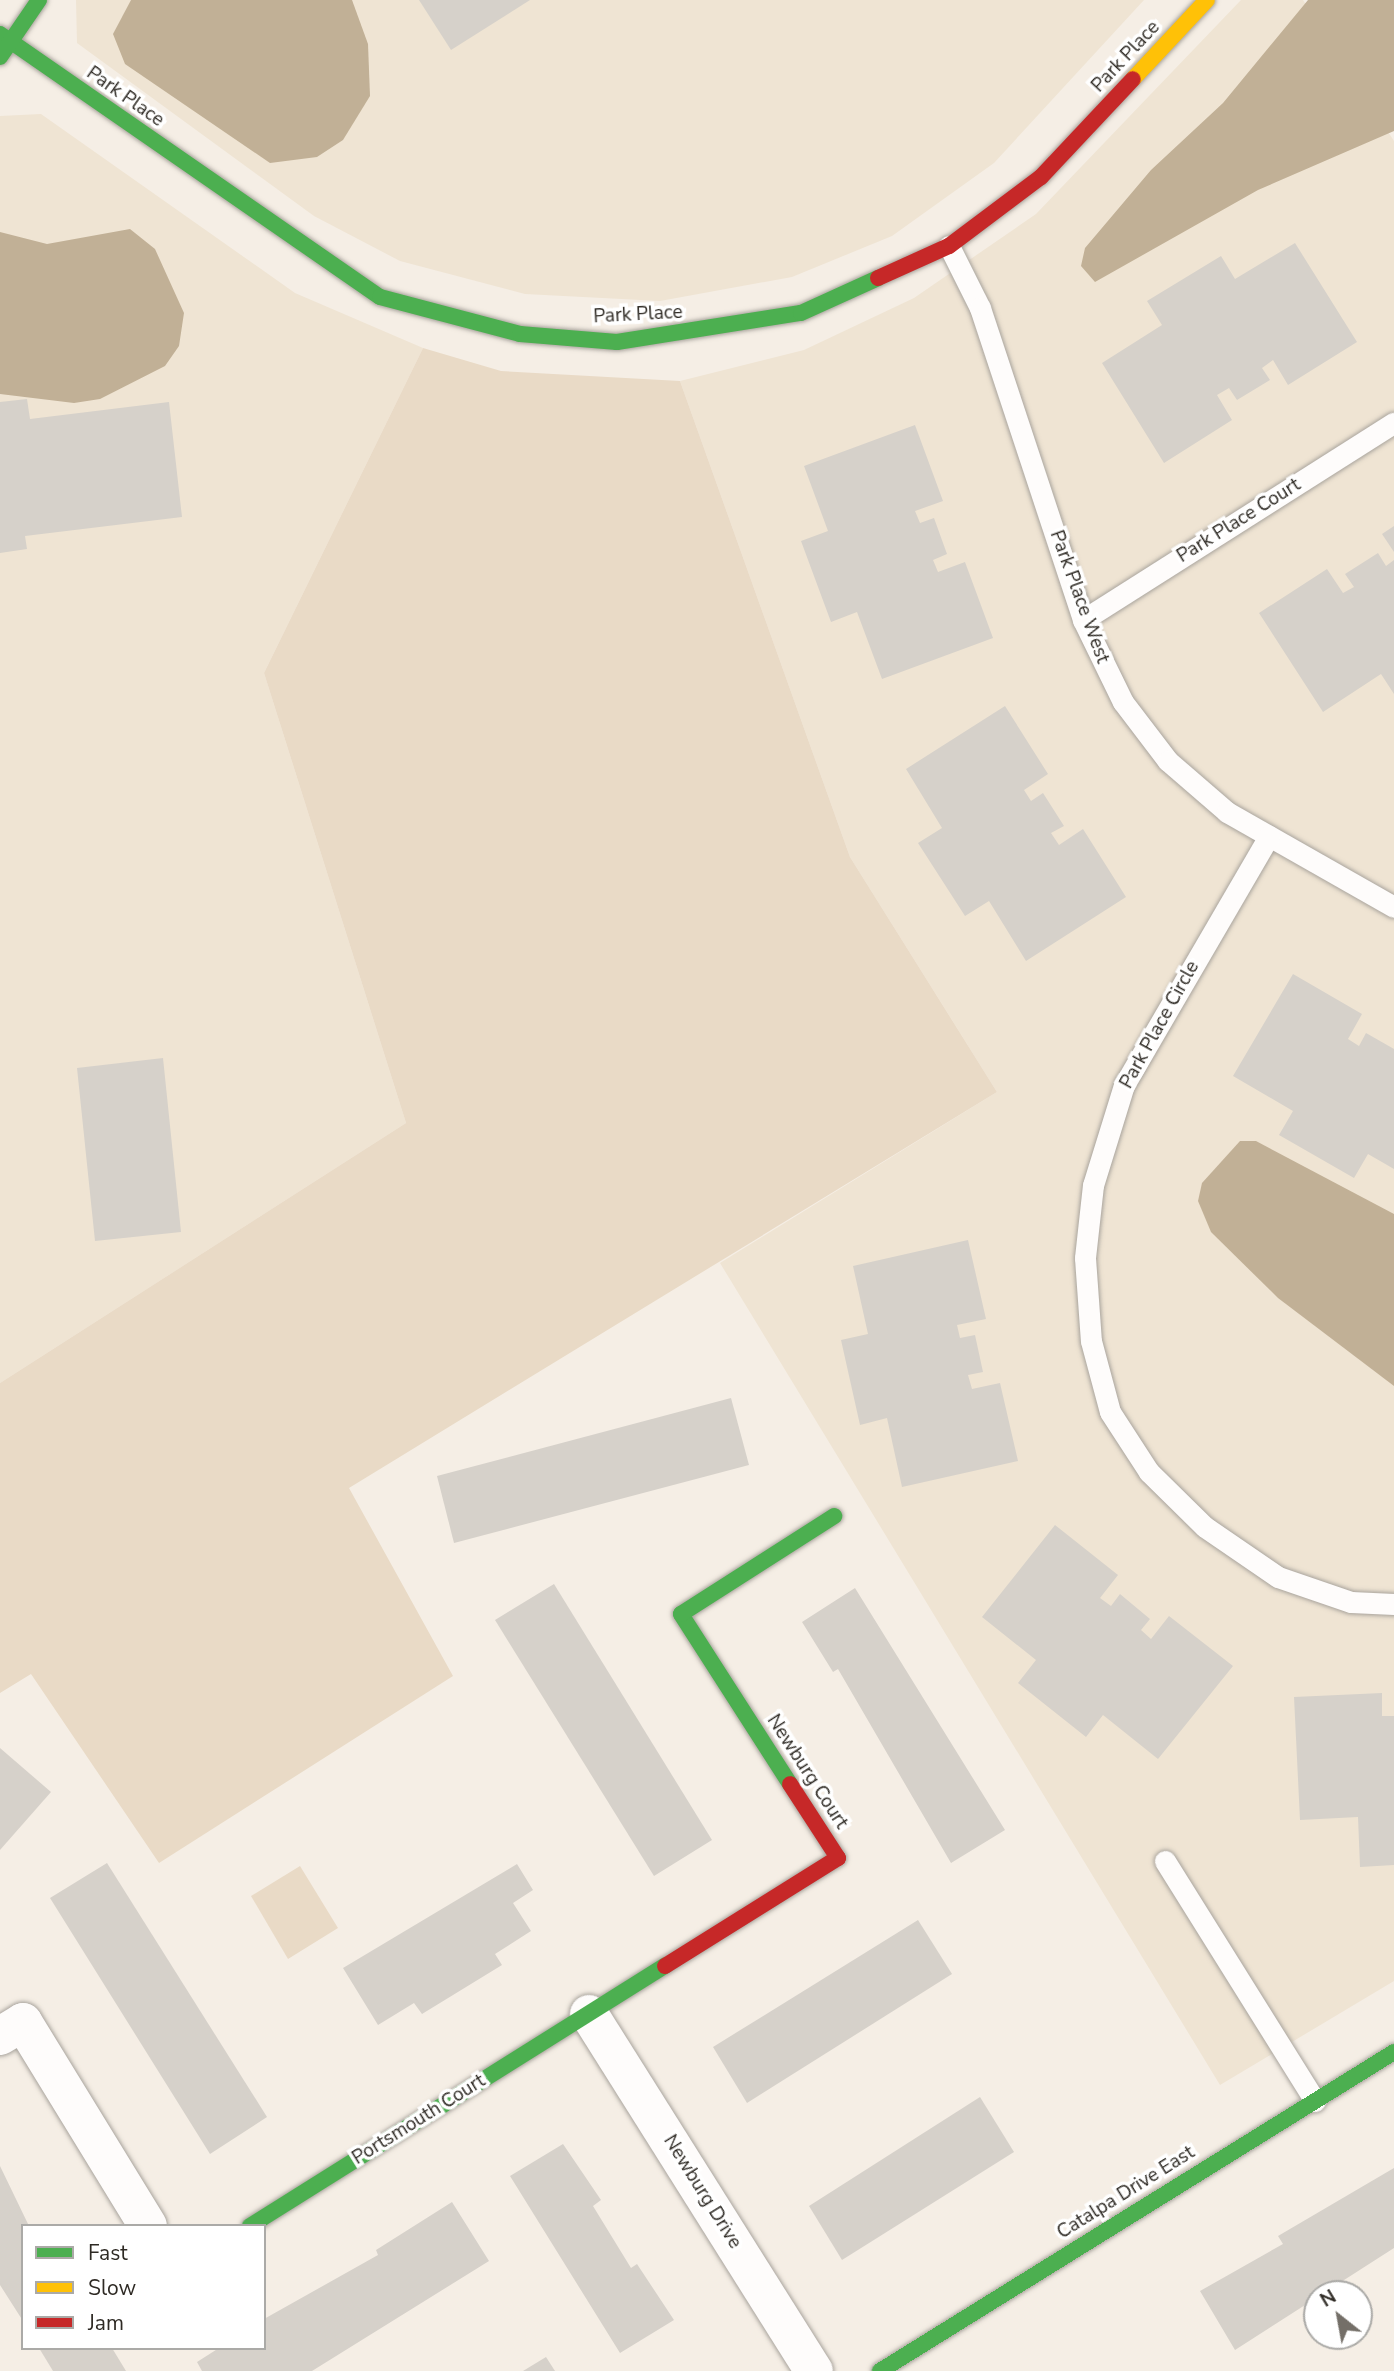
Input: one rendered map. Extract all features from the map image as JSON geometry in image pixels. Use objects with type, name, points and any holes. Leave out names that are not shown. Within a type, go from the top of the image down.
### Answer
[{"type":"street","points":[[0,57],[6,38],[39,0]]},
{"type":"street","name":"Park Place","points":[[6,38],[352,283],[402,304],[520,334],[617,342],[720,330],[800,313],[949,246],[1041,177],[1207,0]]},
{"type":"street","name":"Newburg Court","points":[[589,2014],[838,1858],[681,1614],[834,1516]]},
{"type":"street","name":"Portsmouth Court","points":[[253,2224],[589,2014]]},
{"type":"street","name":"Newburg Drive","points":[[589,2014],[814,2371]]},
{"type":"street","points":[[0,2036],[23,2022],[147,2224]]},
{"type":"street","name":"Catalpa Drive East","points":[[880,2371],[1394,2052]]},
{"type":"lane","name":"Park Place West","points":[[949,246],[980,308],[1083,620],[1123,702],[1168,761],[1227,812],[1394,907]]},
{"type":"lane","name":"Park Place Court","points":[[1083,620],[1394,423]]},
{"type":"lane","name":"Park Place Circle","points":[[1269,836],[1124,1085],[1093,1185],[1085,1258],[1090,1342],[1110,1412],[1149,1472],[1205,1527],[1278,1577],[1351,1602],[1394,1604]]},
{"type":"lane","points":[[1165,1861],[1315,2101]]},
{"type":"shaded area","points":[[76,0],[1144,0],[994,163],[892,236],[792,277],[660,301],[525,294],[400,261],[314,216],[77,43]]},
{"type":"shaded area","points":[[131,0],[352,0],[368,44],[370,96],[343,140],[317,157],[270,163],[125,64],[113,34]]},
{"type":"shaded area","points":[[1241,0],[1303,0],[1394,141],[1394,1981],[1220,2085],[720,1263],[997,1092],[850,857],[680,381],[804,350],[914,298],[1036,214]]},
{"type":"shaded area","points":[[1308,0],[1394,0],[1394,131],[1258,190],[1095,282],[1081,266],[1085,248],[1151,170],[1223,103]]},
{"type":"shaded area","points":[[41,114],[295,293],[423,348],[264,673],[406,1123],[0,1383],[0,116]]},
{"type":"shaded area","points":[[130,229],[155,249],[184,313],[179,346],[165,366],[100,399],[74,403],[0,394],[0,232],[47,244]]},
{"type":"shaded area","points":[[423,348],[501,371],[680,381],[850,857],[997,1092],[349,1488],[453,1676],[159,1863],[31,1674],[0,1693],[0,1383],[406,1123],[264,673]]},
{"type":"shaded area","points":[[1240,1141],[1256,1141],[1394,1214],[1394,1386],[1278,1298],[1211,1232],[1198,1201],[1202,1183]]},
{"type":"shaded area","points":[[300,1866],[338,1928],[288,1959],[251,1896]]},
{"type":"building","points":[[419,0],[530,0],[451,50]]},
{"type":"building","points":[[1295,243],[1357,342],[1288,385],[1273,360],[1262,368],[1270,380],[1237,400],[1229,388],[1217,395],[1232,420],[1164,463],[1102,363],[1162,325],[1147,301],[1221,256],[1235,279]]},
{"type":"building","points":[[27,399],[30,419],[169,402],[182,517],[25,536],[27,549],[0,553],[0,402]]},
{"type":"building","points":[[915,425],[943,501],[915,511],[920,523],[934,518],[947,554],[933,560],[938,572],[965,562],[993,638],[882,679],[857,612],[831,622],[801,541],[828,531],[804,466]]},
{"type":"building","points":[[1394,526],[1394,552],[1382,534]]},
{"type":"building","points":[[1378,553],[1386,566],[1394,560],[1394,694],[1381,674],[1323,712],[1259,613],[1327,569],[1343,593],[1354,587],[1345,574]]},
{"type":"building","points":[[1005,706],[1048,774],[1024,790],[1031,801],[1043,793],[1064,826],[1051,833],[1059,845],[1083,829],[1126,897],[1026,961],[989,901],[965,916],[918,843],[942,828],[906,769]]},
{"type":"building","points":[[1293,974],[1362,1014],[1348,1039],[1359,1046],[1366,1033],[1394,1049],[1394,1169],[1368,1154],[1354,1178],[1279,1135],[1293,1111],[1233,1076]]},
{"type":"building","points":[[163,1058],[181,1232],[95,1241],[77,1068]]},
{"type":"building","points":[[968,1240],[986,1319],[957,1325],[960,1338],[975,1335],[983,1372],[968,1375],[972,1389],[1000,1383],[1018,1461],[902,1487],[887,1418],[860,1425],[841,1340],[868,1334],[853,1266]]},
{"type":"building","points":[[731,1398],[749,1465],[454,1543],[437,1476]]},
{"type":"building","points":[[1055,1525],[1118,1575],[1100,1598],[1111,1606],[1120,1594],[1150,1619],[1141,1630],[1151,1639],[1169,1616],[1233,1666],[1158,1759],[1103,1715],[1086,1737],[1018,1683],[1036,1660],[982,1617]]},
{"type":"building","points":[[554,1584],[712,1840],[654,1876],[495,1620]]},
{"type":"building","points":[[855,1588],[1005,1830],[951,1863],[838,1669],[833,1672],[802,1622]]},
{"type":"building","points":[[1382,1693],[1382,1716],[1394,1716],[1394,1865],[1360,1867],[1358,1817],[1300,1820],[1294,1697]]},
{"type":"building","points":[[0,1748],[51,1792],[0,1850]]},
{"type":"building","points":[[107,1863],[267,2117],[210,2154],[50,1898]]},
{"type":"building","points":[[517,1864],[533,1890],[513,1903],[531,1931],[495,1954],[502,1965],[422,2014],[414,2003],[378,2025],[343,1968]]},
{"type":"building","points":[[918,1920],[952,1974],[747,2103],[713,2047]]},
{"type":"building","points":[[980,2097],[1014,2152],[842,2260],[809,2206]]},
{"type":"building","points":[[563,2144],[601,2200],[593,2206],[631,2268],[637,2264],[674,2320],[620,2353],[510,2176]]},
{"type":"building","points":[[0,2166],[28,2224],[21,2224],[21,2318],[0,2285]]},
{"type":"building","points":[[1394,2168],[1394,2248],[1344,2280],[1303,2280],[1303,2306],[1235,2350],[1200,2291],[1283,2244],[1278,2236]]},
{"type":"building","points":[[452,2202],[489,2261],[312,2371],[202,2371],[197,2362],[216,2350],[266,2350],[266,2318],[378,2255],[376,2250]]},
{"type":"building","points":[[40,2350],[113,2350],[126,2371],[53,2371]]},
{"type":"building","points":[[546,2357],[555,2371],[523,2371]]},
{"type":"traffic: fast","points":[[0,57],[39,0]]},
{"type":"traffic: fast","points":[[0,34],[380,297],[520,334],[617,342],[801,313],[878,278]]},
{"type":"traffic: fast","points":[[790,1784],[681,1614],[834,1516]]},
{"type":"traffic: fast","points":[[253,2224],[665,1966]]},
{"type":"traffic: fast","points":[[880,2371],[1394,2052]]},
{"type":"traffic: slow","points":[[1133,79],[1207,0]]},
{"type":"traffic: jam","points":[[878,278],[949,246],[1041,177],[1133,79]]},
{"type":"traffic: jam","points":[[665,1966],[838,1858],[790,1784]]}]
